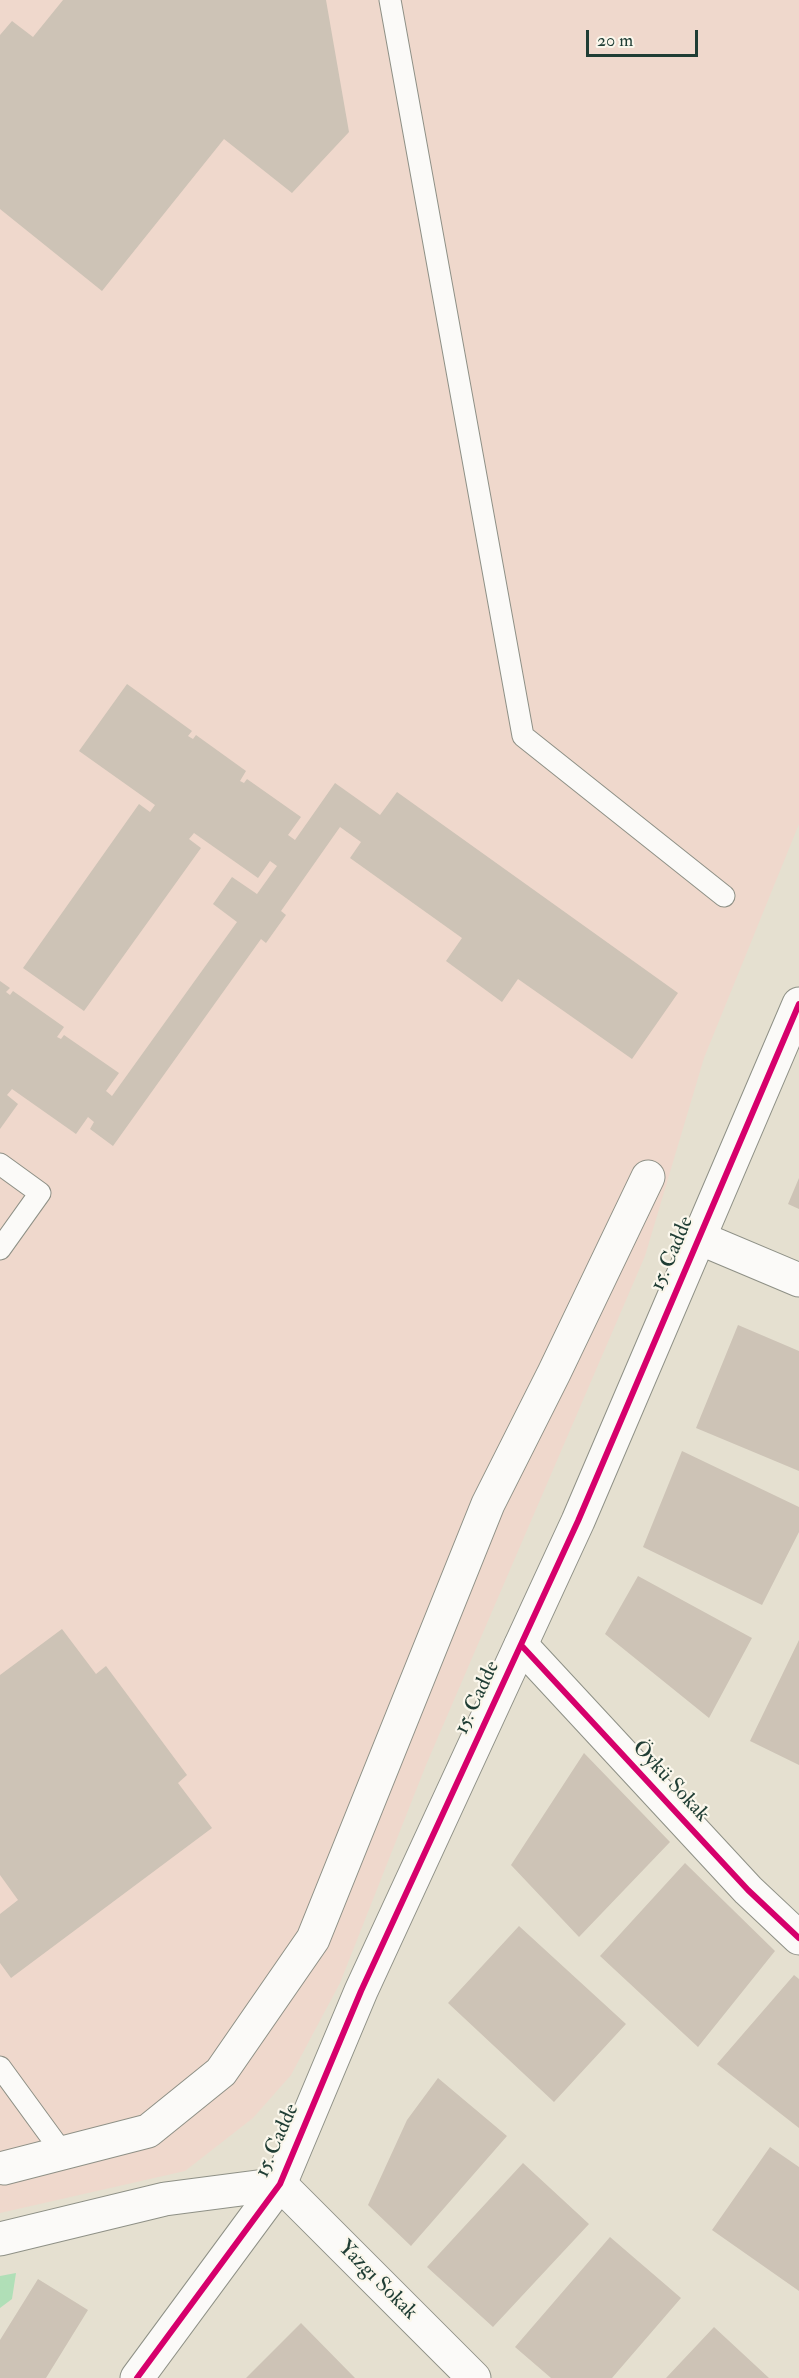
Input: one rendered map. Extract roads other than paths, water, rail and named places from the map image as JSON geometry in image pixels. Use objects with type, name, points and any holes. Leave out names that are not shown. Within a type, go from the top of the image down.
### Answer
[{"type":"street","name":"15. Cadde","points":[[137,2378],[280,2184],[361,1990],[578,1521],[697,1237],[746,1132],[799,1004]]},
{"type":"street","points":[[1,2166],[148,2131],[221,2072],[313,1939],[488,1504],[554,1374],[648,1177]]},
{"type":"street","points":[[697,1237],[799,1280]]},
{"type":"street","name":"Öykü Sokak","points":[[521,1645],[748,1890],[799,1938]]},
{"type":"street","points":[[0,2239],[165,2199],[280,2184]]},
{"type":"street","name":"Yazgı Sokak","points":[[280,2184],[474,2378]]},
{"type":"lane","points":[[390,0],[523,736],[724,896]]},
{"type":"lane","points":[[0,1164],[40,1192],[0,1249]]},
{"type":"lane","points":[[0,2067],[62,2152]]}]
